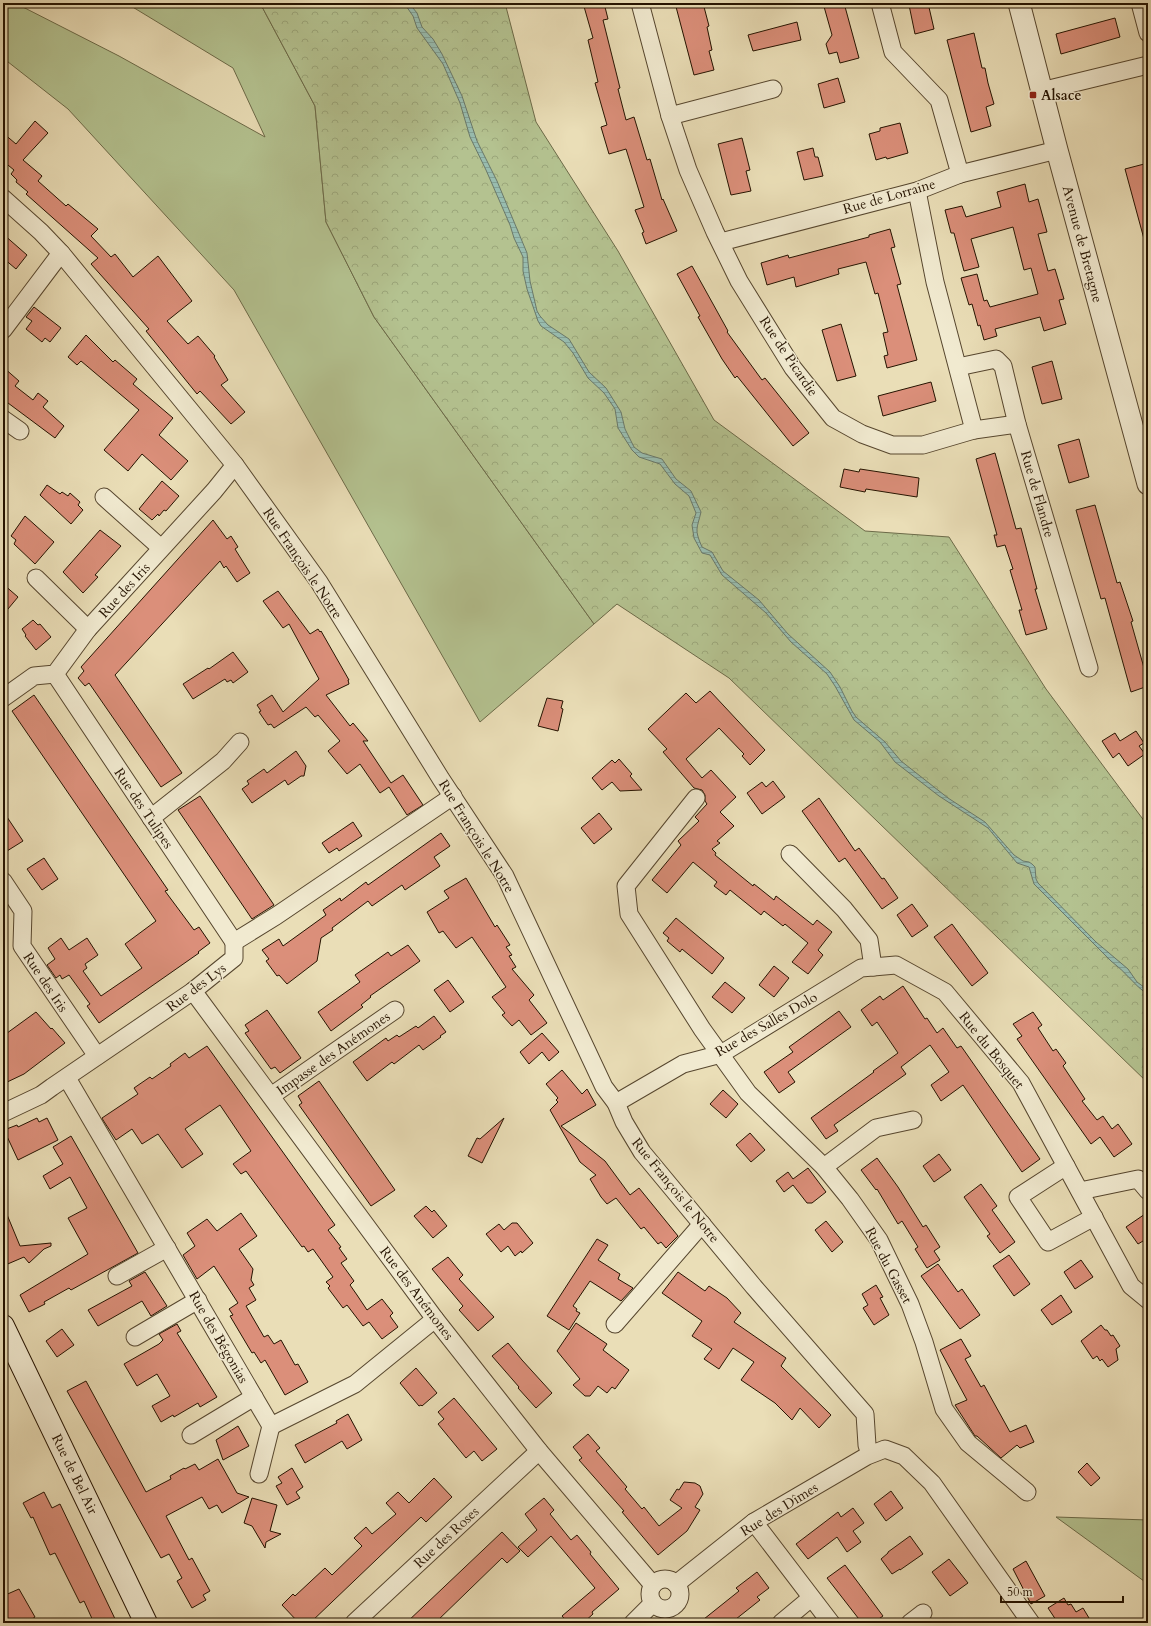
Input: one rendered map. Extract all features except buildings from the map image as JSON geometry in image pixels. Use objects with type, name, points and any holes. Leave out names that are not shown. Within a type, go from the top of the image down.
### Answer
[{"type":"main road","name":"Rue de Bel Air","points":[[3,1326],[146,1623]]},
{"type":"street","name":"Rue de Picardie","points":[[640,3],[670,116],[688,170],[721,242],[740,281],[793,368],[833,418],[862,434],[892,445],[923,445],[974,430],[1018,424]]},
{"type":"street","points":[[880,3],[893,52],[939,100],[960,174]]},
{"type":"street","name":"Avenue de Bretagne","points":[[1019,3],[1041,91],[1148,484]]},
{"type":"street","points":[[1140,3],[1148,33]]},
{"type":"street","points":[[1041,91],[1148,65]]},
{"type":"street","points":[[670,116],[773,89]]},
{"type":"street","name":"Rue de Lorraine","points":[[721,242],[917,190],[960,174],[1057,150]]},
{"type":"street","points":[[917,190],[935,282],[974,430]]},
{"type":"street","name":"Rue François le Notre","points":[[3,198],[41,232],[60,252],[235,465],[319,582],[505,876],[604,1087],[616,1103],[624,1122],[642,1152],[754,1287],[865,1414],[869,1455]]},
{"type":"street","points":[[3,330],[60,252]]},
{"type":"street","name":"Rue de Flandre","points":[[958,367],[996,359],[1003,366],[1018,424],[1089,668]]},
{"type":"street","points":[[3,419],[20,431]]},
{"type":"street","name":"Rue des Iris","points":[[55,674],[88,630],[214,491],[235,465]]},
{"type":"street","points":[[104,497],[161,548]]},
{"type":"street","points":[[36,578],[88,630]]},
{"type":"street","points":[[3,698],[34,676],[55,674]]},
{"type":"street","name":"Rue des Tulipes","points":[[55,674],[234,942]]},
{"type":"street","points":[[151,818],[223,761],[240,742]]},
{"type":"street","points":[[234,942],[276,916],[453,796]]},
{"type":"street","name":"Rue du Gasset","points":[[696,798],[626,886],[630,914],[702,1029],[748,1093],[824,1167],[850,1199],[879,1240],[910,1304],[944,1409],[968,1443],[1027,1492]]},
{"type":"street","points":[[790,854],[844,909],[869,940],[873,967]]},
{"type":"street","name":"Rue des Iris","points":[[6,893],[23,911],[22,946],[97,1056]]},
{"type":"street","name":"Rue des Lys","points":[[3,1113],[41,1095],[193,991],[234,958],[234,942]]},
{"type":"street","name":"Rue du Bosquet","points":[[873,967],[896,965],[944,992],[1021,1083],[1131,1286],[1148,1300]]},
{"type":"street","name":"Rue des Salles Dolo","points":[[616,1103],[683,1064],[721,1054],[861,968],[873,967]]},
{"type":"street","name":"Rue des Anémones","points":[[193,991],[435,1319],[539,1451],[652,1585]]},
{"type":"street","name":"Impasse des Anémones","points":[[270,1096],[395,1010]]},
{"type":"street","name":"Rue des Bégonias","points":[[67,1078],[271,1426]]},
{"type":"street","points":[[824,1167],[876,1128],[913,1120]]},
{"type":"street","points":[[1066,1166],[1018,1197],[1048,1242],[1094,1217]]},
{"type":"street","points":[[1080,1191],[1138,1179],[1148,1191]]},
{"type":"street","points":[[615,1324],[702,1224]]},
{"type":"street","points":[[117,1276],[167,1248]]},
{"type":"street","points":[[135,1337],[198,1300]]},
{"type":"street","points":[[259,1474],[271,1426],[355,1384],[435,1319]]},
{"type":"street","points":[[191,1435],[254,1397]]},
{"type":"street","points":[[869,1455],[885,1448],[904,1456],[932,1483],[1031,1623]]},
{"type":"street","name":"Rue des Roses","points":[[354,1623],[539,1451]]},
{"type":"street","name":"Rue des Dîmes","points":[[676,1584],[754,1522],[869,1455]]},
{"type":"street","points":[[754,1522],[831,1623]]},
{"type":"street","points":[[666,1579],[676,1584],[680,1596],[673,1607],[662,1609],[653,1603],[650,1596],[652,1585],[657,1581],[666,1579]]},
{"type":"street","points":[[780,1623],[812,1598]]},
{"type":"street","points":[[633,1623],[653,1603]]},
{"type":"green space","points":[[3,3],[15,3],[119,56],[265,137],[233,68],[126,3],[260,3],[315,106],[326,222],[374,317],[594,624],[480,722],[234,290],[68,109],[3,58]]},
{"type":"green space","points":[[260,3],[505,3],[536,122],[618,251],[714,420],[865,531],[949,537],[1046,689],[1148,826],[1148,1083],[729,678],[617,604],[594,624],[374,317],[326,222],[315,106]]},
{"type":"green space","points":[[1056,1517],[1148,1520],[1148,1584]]},
{"type":"water","points":[[404,3],[409,3],[417,13],[422,27],[433,39],[442,54],[462,96],[477,141],[497,181],[527,253],[530,281],[537,311],[548,325],[569,339],[589,372],[606,388],[621,412],[625,429],[634,447],[642,453],[662,459],[676,479],[691,491],[701,512],[697,532],[702,547],[712,552],[723,571],[759,600],[788,634],[830,672],[856,717],[885,742],[901,761],[948,798],[985,822],[1014,855],[1023,861],[1032,864],[1035,867],[1036,879],[1038,883],[1096,942],[1128,969],[1137,982],[1148,990],[1148,995],[1111,961],[1034,884],[1029,867],[1017,863],[988,828],[939,796],[895,762],[880,742],[854,720],[827,674],[791,642],[766,613],[722,575],[710,555],[702,553],[694,538],[692,525],[696,513],[689,496],[675,484],[660,464],[639,457],[632,450],[618,428],[615,409],[604,393],[588,378],[573,353],[564,342],[541,326],[538,321],[527,289],[523,271],[523,257],[486,170],[470,137],[460,103],[443,64],[417,28],[413,16]]},
{"type":"place","name":"Alsace","points":[[1033,95]]}]
